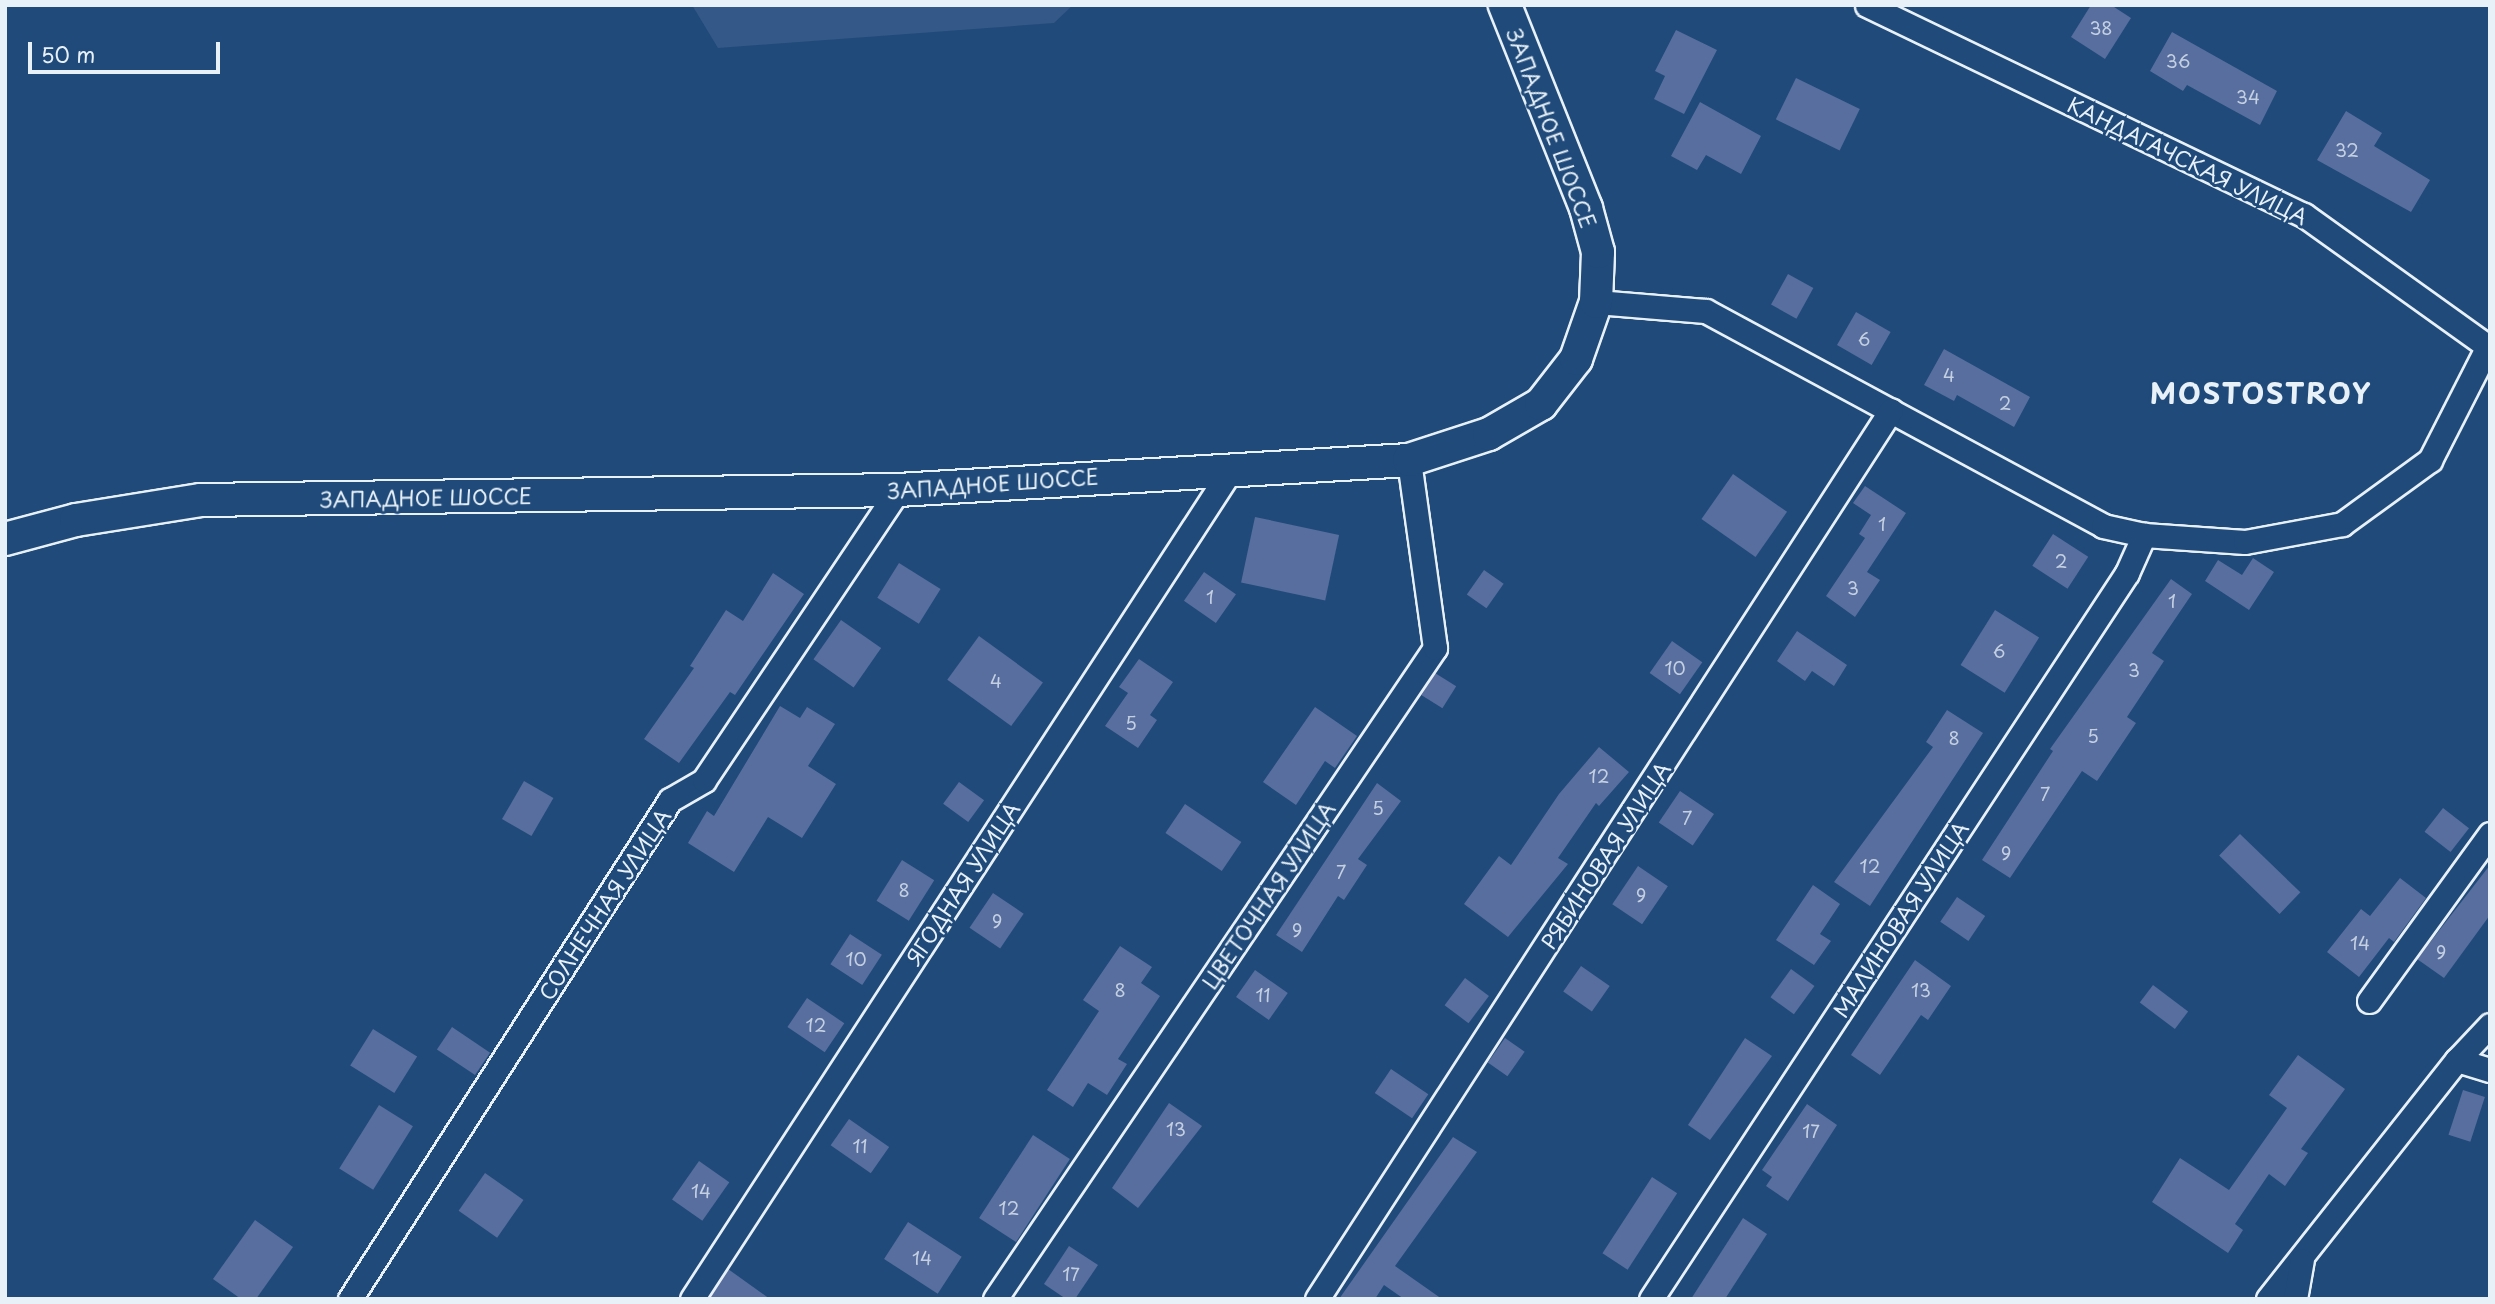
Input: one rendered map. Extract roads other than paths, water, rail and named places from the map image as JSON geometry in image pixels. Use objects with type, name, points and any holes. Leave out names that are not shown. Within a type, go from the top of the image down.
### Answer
[{"type":"main road","name":"ЗАПАДНОЕ ШОССЕ","points":[[5,539],[76,520],[201,500],[898,490],[1232,468],[1409,460],[1489,434],[1541,404],[1576,359],[1596,302],[1598,252],[1587,208],[1505,5]]},
{"type":"street","name":"КАНДАГАЧСКАЯ УЛИЦА","points":[[1867,5],[2304,215],[2489,347]]},
{"type":"street","points":[[1596,302],[1706,311],[2103,526],[2144,535],[2245,542],[2342,524],[2430,460],[2489,347]]},
{"type":"street","name":"РЯБИНОВАЯ УЛИЦА","points":[[1318,1299],[1891,411]]},
{"type":"street","name":"ЦВЕТОЧНАЯ УЛИЦА","points":[[995,1299],[1435,648],[1409,460]]},
{"type":"street","name":"ЯГОДНАЯ УЛИЦА","points":[[692,1299],[1232,468]]},
{"type":"street","name":"СОЛНЕЧНАЯ УЛИЦА","points":[[350,1299],[670,800],[704,780],[898,490]]},
{"type":"street","name":"МАЛИНОВАЯ УЛИЦА","points":[[1651,1299],[2119,585],[2144,535]]},
{"type":"street","points":[[2369,1001],[2490,834]]},
{"type":"street","points":[[2268,1299],[2457,1060],[2490,1025]]},
{"type":"street","points":[[2457,1060],[2490,1070]]},
{"type":"street","points":[[2295,1299],[2303,1256]]},
{"type":"district","name":"MOSTOSTROY","points":[[2261,393]]}]
